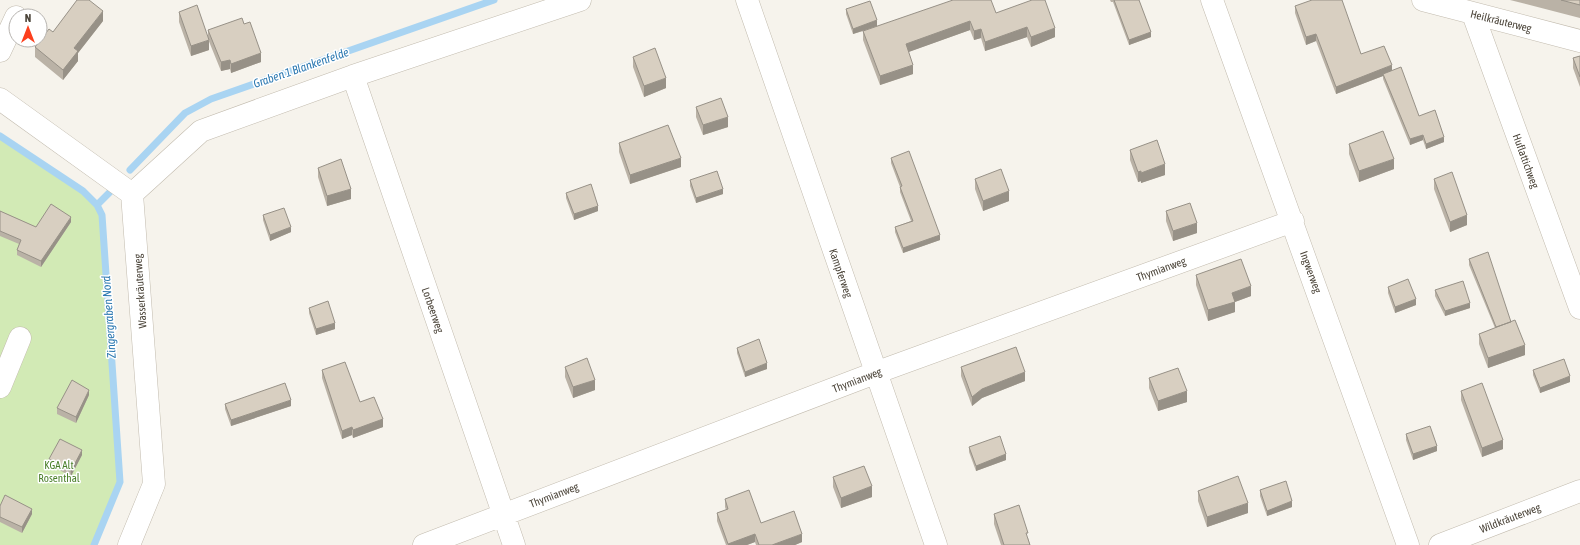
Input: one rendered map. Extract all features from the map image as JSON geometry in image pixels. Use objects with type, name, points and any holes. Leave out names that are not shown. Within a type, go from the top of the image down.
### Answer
[{"type":"lane","points":[[0,99],[132,194],[202,131],[352,76],[580,0]]},
{"type":"lane","name":"Kampferweg","points":[[747,0],[936,545]]},
{"type":"lane","name":"Ingwerweg","points":[[1212,0],[1293,221],[1408,545]]},
{"type":"lane","name":"Heilkräuterweg","points":[[1423,0],[1580,41]]},
{"type":"lane","name":"Huflattichweg","points":[[1473,14],[1580,308]]},
{"type":"lane","points":[[0,51],[8,34]]},
{"type":"lane","name":"Lorbeerweg","points":[[352,76],[514,545]]},
{"type":"lane","name":"Wasserkräuterweg","points":[[129,545],[154,484],[132,194]]},
{"type":"lane","name":"Thymianweg","points":[[424,545],[876,373],[1293,221]]},
{"type":"lane","points":[[0,387],[5,360],[20,338]]},
{"type":"lane","name":"Wildkräuterweg","points":[[1440,545],[1580,491]]},
{"type":"green space","name":"KGA Alt Rosenthal","points":[[0,136],[83,191],[97,205],[102,215],[120,482],[94,545],[0,545]]},
{"type":"building","points":[[77,0],[89,0],[103,11],[74,48],[78,51],[63,70],[36,48],[48,48],[48,30],[49,29],[53,32]]},
{"type":"building","points":[[953,0],[991,0],[996,13],[1032,0],[1045,0],[1055,28],[1031,37],[1027,27],[985,42],[981,29],[974,31],[970,21],[906,44],[913,65],[880,76],[863,31]]},
{"type":"building","points":[[1114,0],[1139,0],[1151,32],[1129,40]]},
{"type":"building","points":[[1312,0],[1342,0],[1361,54],[1384,46],[1392,65],[1336,87],[1316,34],[1306,37],[1295,6]]},
{"type":"building","points":[[1561,0],[1580,0],[1580,5]]},
{"type":"building","points":[[870,1],[877,20],[853,29],[846,9]]},
{"type":"building","points":[[197,5],[209,40],[191,46],[179,12]]},
{"type":"building","points":[[242,18],[244,24],[250,22],[261,53],[231,64],[230,60],[221,62],[208,30]]},
{"type":"building","points":[[655,48],[666,78],[644,86],[633,57]]},
{"type":"building","points":[[1580,56],[1580,77],[1573,58]]},
{"type":"building","points":[[1401,67],[1419,116],[1435,110],[1444,137],[1426,144],[1423,135],[1410,139],[1383,74]]},
{"type":"building","points":[[721,98],[728,117],[703,125],[696,107]]},
{"type":"building","points":[[668,125],[681,158],[630,175],[619,143]]},
{"type":"building","points":[[1383,131],[1394,159],[1359,171],[1349,144]]},
{"type":"building","points":[[1157,140],[1165,164],[1141,173],[1141,171],[1138,172],[1130,150]]},
{"type":"building","points":[[909,151],[940,235],[903,248],[895,227],[913,221],[891,158]]},
{"type":"building","points":[[341,159],[351,189],[327,196],[318,168]]},
{"type":"building","points":[[1001,169],[1009,191],[983,201],[975,179]]},
{"type":"building","points":[[717,171],[723,189],[696,198],[690,180]]},
{"type":"building","points":[[1452,172],[1467,215],[1450,222],[1434,179]]},
{"type":"building","points":[[591,184],[598,206],[574,214],[566,193]]},
{"type":"building","points":[[1190,203],[1197,223],[1173,231],[1166,211]]},
{"type":"building","points":[[51,204],[71,217],[41,261],[17,250],[21,240],[0,231],[0,211],[36,227]]},
{"type":"building","points":[[284,208],[291,227],[270,235],[263,215]]},
{"type":"building","points":[[1488,252],[1511,322],[1496,327],[1469,259]]},
{"type":"building","points":[[1241,259],[1251,286],[1232,293],[1235,302],[1208,310],[1196,275]]},
{"type":"building","points":[[1408,279],[1416,299],[1395,307],[1388,287]]},
{"type":"building","points":[[1463,281],[1470,303],[1445,311],[1435,290]]},
{"type":"building","points":[[328,301],[335,323],[316,329],[309,308]]},
{"type":"building","points":[[1515,320],[1525,345],[1488,358],[1479,334]]},
{"type":"building","points":[[759,339],[767,363],[745,372],[737,348]]},
{"type":"building","points":[[1016,347],[1025,372],[982,389],[972,397],[961,367]]},
{"type":"building","points":[[587,358],[595,380],[573,387],[565,367]]},
{"type":"building","points":[[1564,359],[1570,376],[1540,388],[1533,370]]},
{"type":"building","points":[[345,362],[360,402],[374,397],[383,419],[353,430],[352,427],[342,431],[322,370]]},
{"type":"building","points":[[1178,368],[1187,391],[1158,401],[1149,378]]},
{"type":"building","points":[[72,380],[89,390],[76,417],[57,408]]},
{"type":"building","points":[[285,383],[291,400],[231,420],[225,404]]},
{"type":"building","points":[[1482,383],[1503,440],[1482,448],[1461,391]]},
{"type":"building","points":[[1430,426],[1437,446],[1413,454],[1406,434]]},
{"type":"building","points":[[1000,436],[1006,454],[976,466],[969,447]]},
{"type":"building","points":[[60,439],[82,450],[71,471],[49,459]]},
{"type":"building","points":[[864,466],[872,486],[841,498],[833,477]]},
{"type":"building","points":[[1238,476],[1248,503],[1207,517],[1198,491]]},
{"type":"building","points":[[1286,481],[1292,501],[1267,511],[1260,490]]},
{"type":"building","points":[[749,490],[761,523],[794,511],[802,534],[772,545],[759,545],[755,534],[728,544],[717,513],[728,509],[725,499]]},
{"type":"building","points":[[5,495],[32,509],[22,527],[0,517],[0,506]]},
{"type":"building","points":[[1019,505],[1028,533],[1026,533],[1030,545],[1004,545],[994,514]]},
{"type":"waterway","name":"Graben 1 Blankenfelde","points":[[130,170],[185,113],[211,99],[494,0]]},
{"type":"waterway","name":"Zingergraben Nord","points":[[0,136],[83,191],[97,205],[102,215],[120,482],[94,545]]},
{"type":"waterway","name":"Graben 1 Blankenfelde","points":[[97,205],[110,192]]}]
